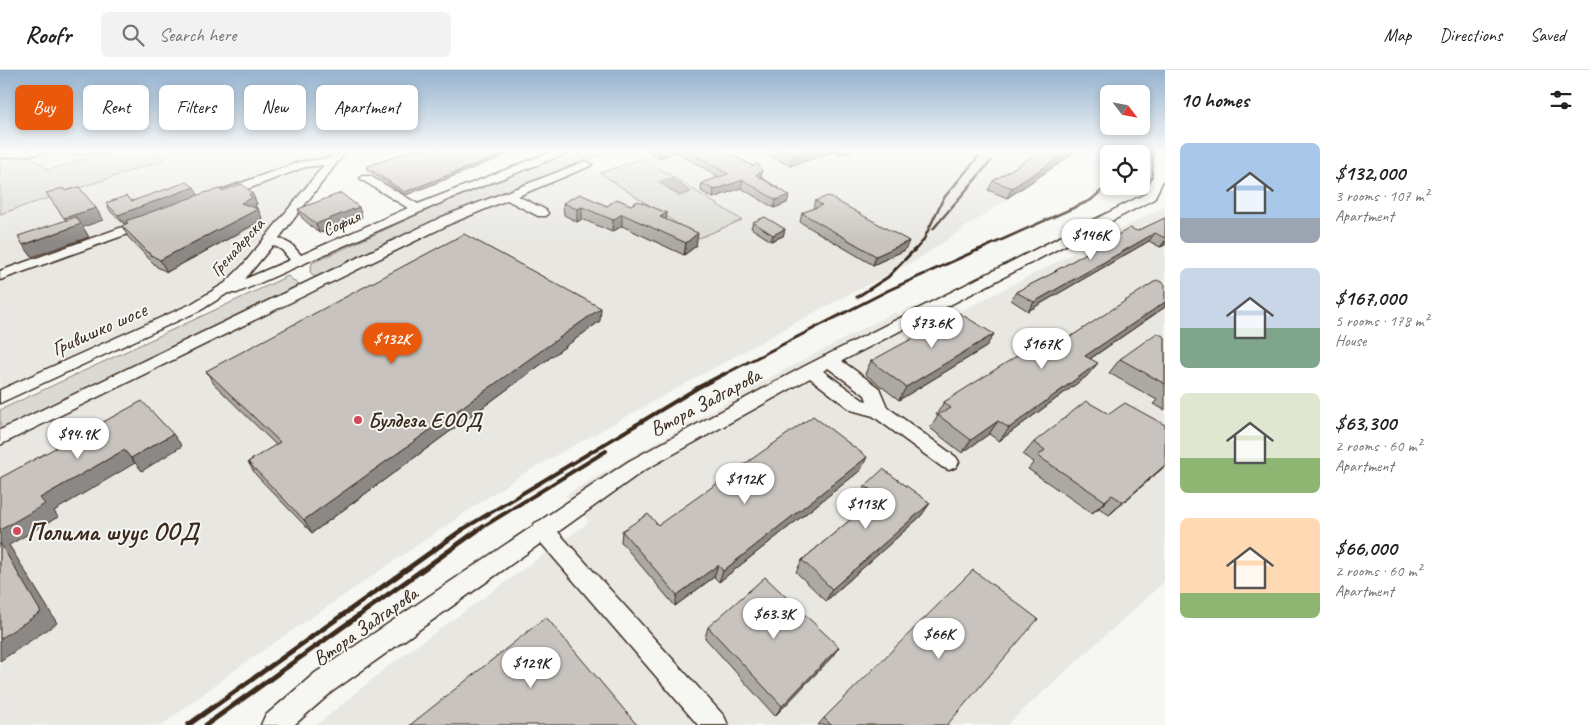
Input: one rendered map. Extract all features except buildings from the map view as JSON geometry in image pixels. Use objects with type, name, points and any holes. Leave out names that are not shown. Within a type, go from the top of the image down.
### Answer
[{"type":"street","points":[[211,198],[258,181]]},
{"type":"street","name":"Гренадерска","points":[[215,297],[241,276],[317,181]]},
{"type":"street","points":[[370,181],[418,209]]},
{"type":"street","name":"София","points":[[215,297],[294,268],[418,209],[487,181]]},
{"type":"street","points":[[0,438],[310,285],[447,220],[544,181]]},
{"type":"street","name":"Втора Задгарова","points":[[274,725],[324,682],[636,466],[811,370],[1157,193],[1158,181]]},
{"type":"street","points":[[507,195],[542,214]]},
{"type":"street","points":[[0,276],[156,218]]},
{"type":"street","points":[[270,240],[286,246],[293,253],[294,268]]},
{"type":"street","points":[[260,252],[273,260],[294,268],[310,285]]},
{"type":"street","name":"Гривишко шосе","points":[[0,397],[176,317],[215,297]]},
{"type":"street","points":[[830,361],[873,392],[879,411]]},
{"type":"street","points":[[811,370],[857,404],[879,411],[949,462]]},
{"type":"street","points":[[542,530],[715,725]]},
{"type":"shaded area","points":[[0,181],[102,181],[0,214]]},
{"type":"shaded area","points":[[101,181],[310,181],[229,278],[176,310],[0,391],[0,214]]},
{"type":"shaded area","points":[[497,181],[536,181],[447,216],[317,279],[310,272],[312,263]]},
{"type":"shaded area","points":[[557,181],[612,181],[699,238],[742,220],[679,181],[1035,181],[918,259],[813,313],[519,476],[243,664],[162,725],[0,725],[0,445],[450,224]]},
{"type":"shaded area","points":[[612,181],[679,181],[742,220],[699,238]]},
{"type":"shaded area","points":[[675,181],[691,192],[679,196],[659,182]]},
{"type":"shaded area","points":[[1165,206],[1165,581],[1007,725],[317,725],[387,667],[589,522],[565,495],[775,375],[895,312],[925,330]]},
{"type":"shaded area","points":[[288,276],[302,288],[0,431],[0,410]]},
{"type":"railway","points":[[914,251],[923,241],[943,199],[958,181]]},
{"type":"railway","points":[[933,229],[974,181]]},
{"type":"railway","points":[[977,251],[1091,200],[1100,192]]},
{"type":"railway","points":[[857,297],[888,277],[915,249]]},
{"type":"railway","points":[[721,376],[889,290],[980,249]]},
{"type":"railway","points":[[460,531],[699,387],[724,374]]},
{"type":"railway","points":[[476,531],[606,451]]},
{"type":"railway","points":[[188,725],[462,530]]},
{"type":"railway","points":[[206,725],[478,530]]},
{"type":"place","name":"Булдеза ЕООД","points":[[358,420]]},
{"type":"place","name":"Полима шуус ООД","points":[[17,531]]}]
